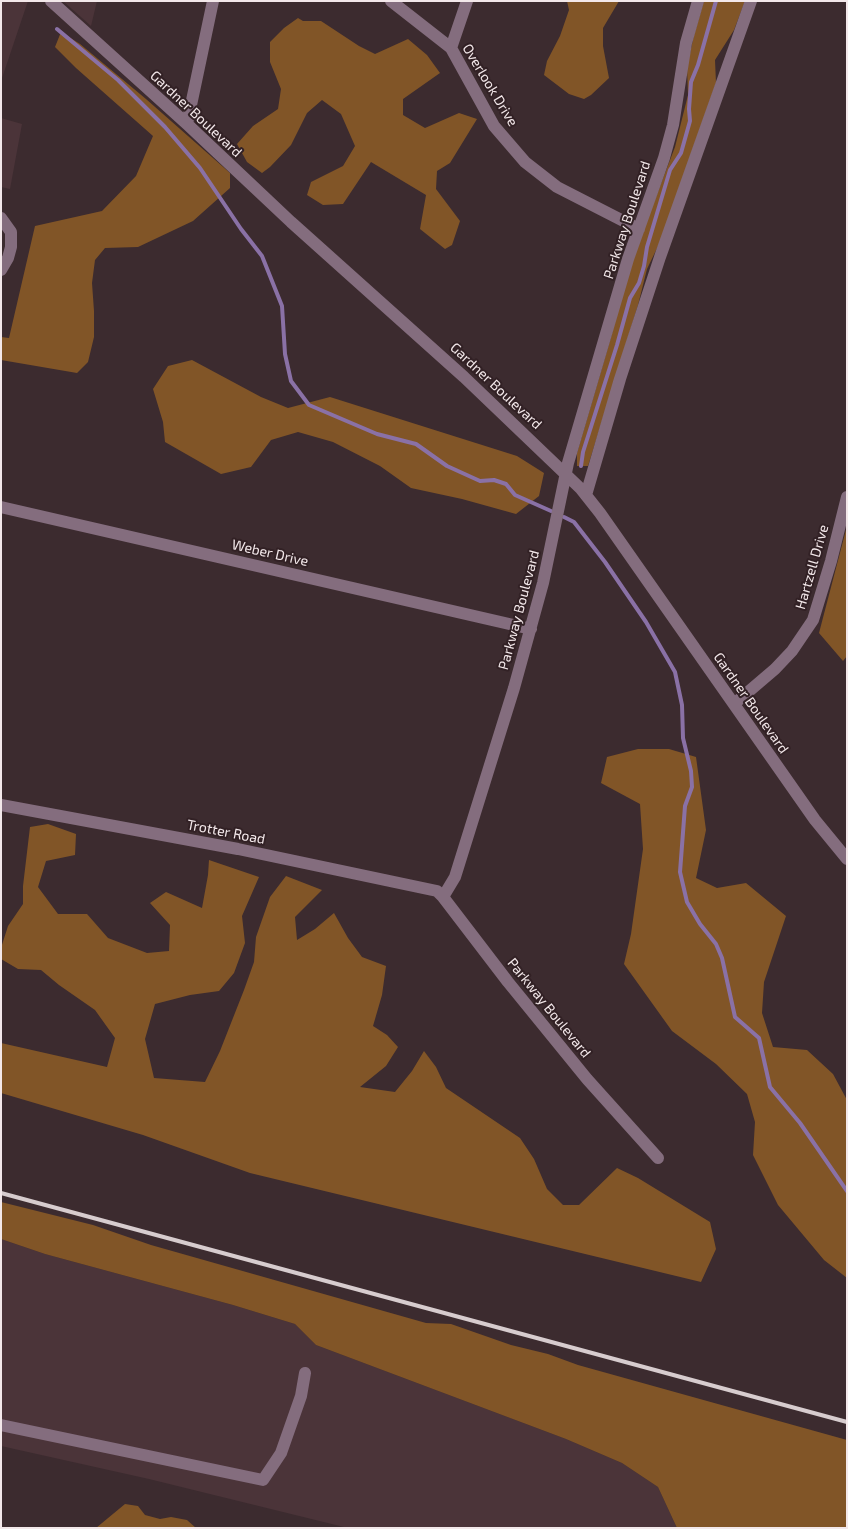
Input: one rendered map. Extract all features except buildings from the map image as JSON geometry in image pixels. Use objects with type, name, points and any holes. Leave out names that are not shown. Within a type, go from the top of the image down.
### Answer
[{"type":"street","name":"Gardner Boulevard","points":[[50,1],[187,124],[291,222],[464,377],[586,495],[815,820],[847,859]]},
{"type":"street","points":[[187,124],[213,1]]},
{"type":"street","name":"Overlook Drive","points":[[391,1],[451,48],[494,126],[525,162],[557,187],[638,229]]},
{"type":"street","points":[[451,48],[467,1]]},
{"type":"street","name":"Parkway Boulevard","points":[[658,1158],[587,1079],[508,982],[443,897],[455,878],[531,629],[543,583],[566,474],[628,259],[664,158],[673,125],[686,42],[698,1]]},
{"type":"street","points":[[586,495],[620,379],[660,257],[751,1]]},
{"type":"street","points":[[1,218],[11,232],[8,258],[1,270]]},
{"type":"street","name":"Hartzell Drive","points":[[734,704],[775,669],[792,651],[813,620],[831,562],[847,497]]},
{"type":"street","name":"Weber Drive","points":[[1,507],[531,629]]},
{"type":"street","name":"Trotter Road","points":[[1,804],[238,849],[432,889],[443,897]]},
{"type":"street","points":[[1,1425],[263,1480],[281,1453],[301,1396],[305,1373]]},
{"type":"shaded area","points":[[1,1],[28,1],[1,81]]},
{"type":"shaded area","points":[[63,1],[97,1],[91,26]]},
{"type":"shaded area","points":[[567,1],[619,1],[603,28],[603,46],[609,78],[584,99],[569,94],[544,75],[547,61],[560,36],[569,10]]},
{"type":"shaded area","points":[[704,1],[745,1],[734,30],[715,60],[716,83],[660,242],[647,269],[638,305],[588,466],[577,466],[577,453],[611,337],[629,267],[675,147],[688,95],[687,67]]},
{"type":"shaded area","points":[[298,18],[303,21],[321,21],[359,46],[375,54],[408,39],[427,55],[440,73],[403,99],[403,115],[425,128],[459,113],[477,119],[450,163],[437,171],[436,189],[460,221],[452,245],[445,249],[420,229],[426,195],[371,162],[343,204],[323,205],[307,195],[311,182],[343,166],[355,146],[341,114],[322,100],[307,113],[291,145],[270,167],[262,173],[247,162],[237,144],[253,126],[278,109],[281,89],[270,62],[270,42],[284,28]]},
{"type":"shaded area","points":[[61,32],[80,44],[146,99],[230,173],[230,188],[193,221],[138,247],[105,248],[95,260],[92,283],[94,337],[88,362],[77,373],[1,360],[1,337],[9,338],[35,226],[102,211],[136,176],[153,136],[55,47]]},
{"type":"shaded area","points":[[1,118],[22,124],[10,189],[1,187]]},
{"type":"shaded area","points":[[192,360],[261,397],[288,408],[330,397],[517,456],[544,473],[539,496],[516,514],[462,499],[411,488],[380,466],[333,442],[298,432],[271,440],[251,467],[221,474],[165,442],[163,422],[153,389],[168,366]]},
{"type":"shaded area","points":[[847,526],[847,656],[843,661],[819,633]]},
{"type":"shaded area","points":[[638,749],[669,749],[696,757],[706,830],[696,878],[717,888],[746,883],[786,916],[764,982],[762,1013],[773,1047],[807,1050],[833,1074],[847,1100],[847,1278],[824,1260],[778,1205],[753,1155],[755,1122],[747,1094],[716,1064],[672,1031],[624,964],[631,934],[643,849],[640,804],[601,783],[607,757]]},
{"type":"shaded area","points":[[48,824],[76,834],[75,855],[46,861],[38,887],[58,914],[87,914],[108,938],[147,953],[169,951],[170,925],[150,903],[166,892],[202,908],[209,860],[259,877],[242,916],[245,943],[234,973],[219,991],[190,995],[155,1004],[145,1039],[154,1078],[205,1082],[220,1051],[254,962],[256,937],[270,897],[286,876],[322,890],[295,917],[297,940],[315,929],[334,913],[348,938],[362,957],[386,966],[382,995],[373,1026],[387,1035],[398,1047],[386,1066],[360,1087],[395,1092],[412,1071],[424,1051],[436,1067],[446,1088],[520,1138],[534,1159],[547,1189],[563,1205],[579,1205],[617,1168],[638,1178],[710,1222],[716,1249],[701,1282],[250,1173],[143,1135],[1,1093],[1,1043],[107,1067],[115,1038],[95,1010],[41,970],[18,969],[1,959],[1,948],[8,926],[23,904],[23,886],[30,827]]},
{"type":"shaded area","points":[[1,1202],[93,1225],[151,1245],[426,1323],[451,1324],[511,1345],[548,1354],[578,1365],[847,1440],[847,1528],[677,1528],[658,1487],[622,1463],[566,1439],[316,1345],[295,1324],[233,1305],[45,1254],[1,1239]]},
{"type":"shaded area","points":[[1,1239],[45,1254],[233,1305],[295,1324],[316,1345],[566,1439],[622,1463],[658,1487],[677,1528],[348,1528],[149,1479],[1,1446]]},
{"type":"shaded area","points":[[125,1504],[138,1506],[145,1515],[160,1519],[171,1517],[187,1520],[196,1528],[96,1528]]},
{"type":"waterway","points":[[581,466],[583,452],[630,298],[639,283],[647,247],[670,170],[681,153],[690,121],[691,82],[698,65],[716,1]]},
{"type":"waterway","points":[[57,29],[118,80],[165,127],[200,168],[241,229],[262,256],[282,306],[285,354],[291,381],[309,405],[377,434],[416,444],[447,466],[480,481],[494,480],[506,484],[515,495],[551,511]]},
{"type":"waterway","points":[[564,517],[574,522],[605,562],[646,622],[675,672],[682,705],[683,738],[691,771],[692,787],[685,806],[680,872],[687,902],[700,924],[716,944],[722,958],[735,1017],[759,1038],[770,1087],[800,1123],[847,1191]]},
{"type":"railway","points":[[1,1193],[847,1422]]}]
